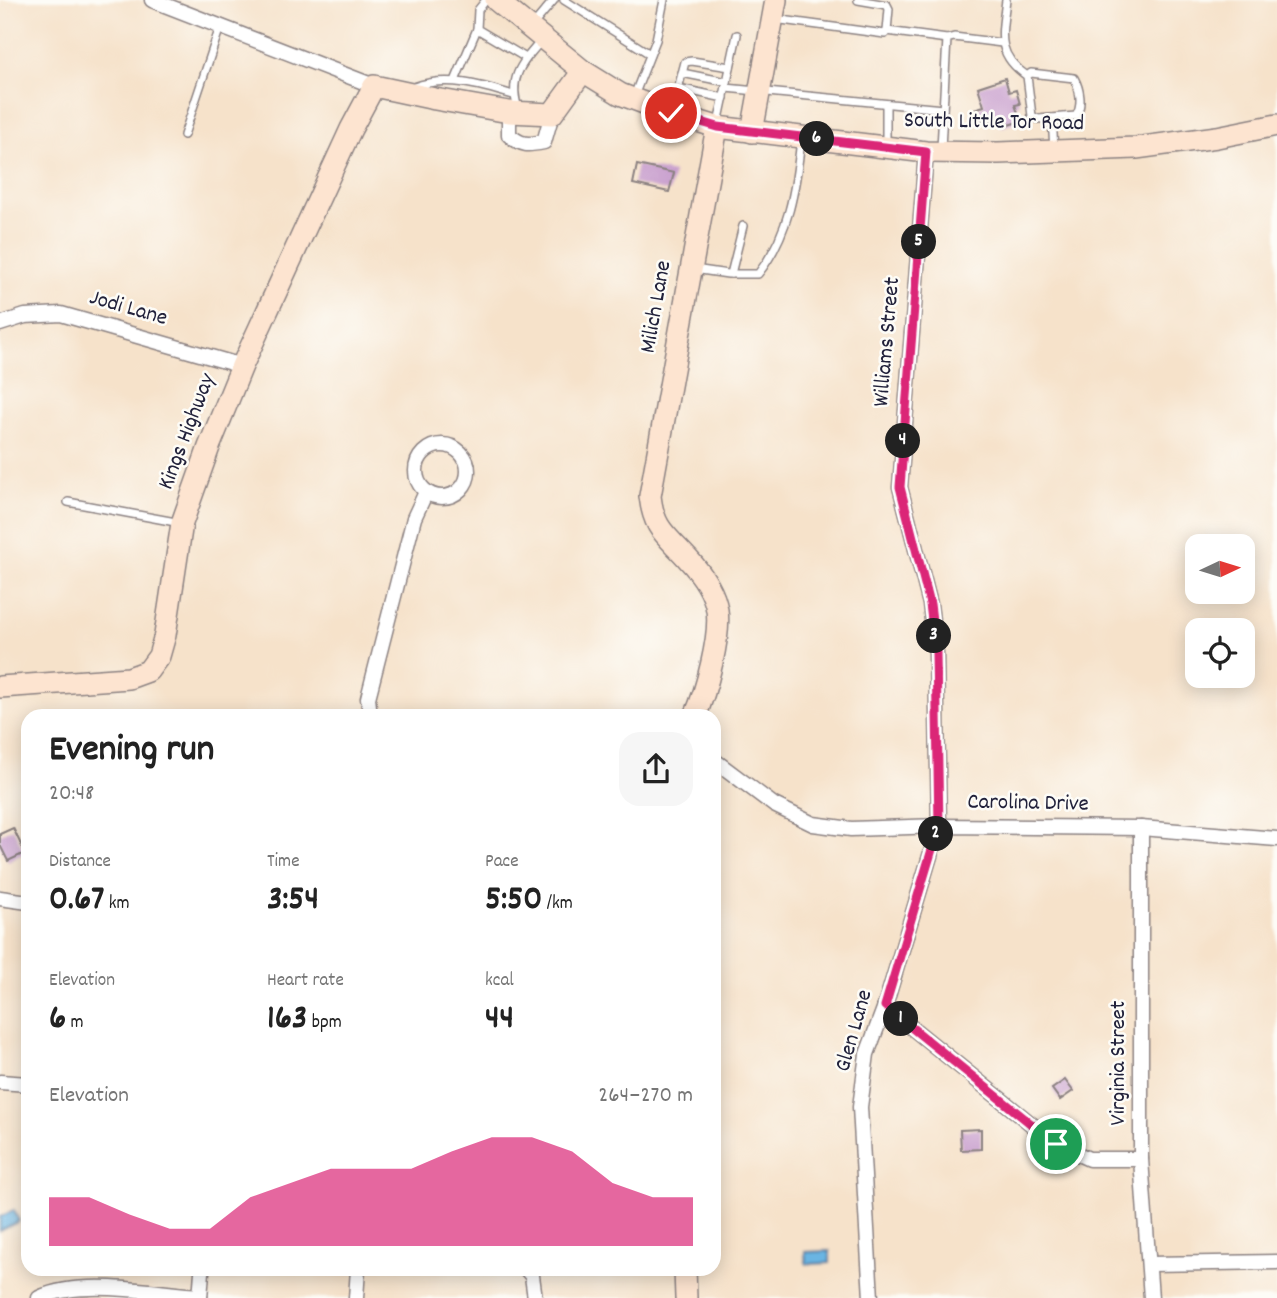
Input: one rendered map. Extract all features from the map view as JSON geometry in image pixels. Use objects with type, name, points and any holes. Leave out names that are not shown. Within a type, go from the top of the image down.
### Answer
[{"type":"street","points":[[152,0],[374,86],[552,114]]},
{"type":"street","name":"South Little Tor Road","points":[[496,0],[583,71],[620,94],[718,127],[933,152],[1054,152],[1136,148],[1217,137],[1277,125]]},
{"type":"street","points":[[752,132],[774,5]]},
{"type":"street","points":[[514,106],[509,135],[519,144],[544,142],[552,114],[583,71]]},
{"type":"street","name":"Kings Highway","points":[[0,687],[129,678],[149,671],[159,656],[164,643],[182,523],[213,436],[242,366],[351,129],[374,86]]},
{"type":"street","name":"Milich Lane","points":[[698,709],[713,657],[717,611],[708,586],[689,560],[661,531],[652,516],[650,496],[718,127]]},
{"type":"street","name":"Williams Street","points":[[933,152],[900,487],[930,604],[936,653],[939,826]]},
{"type":"street","name":"Jodi Lane","points":[[0,324],[25,316],[61,314],[242,366]]},
{"type":"street","points":[[369,709],[368,698],[414,519],[426,492]]},
{"type":"street","name":"Carolina Drive","points":[[721,765],[774,805],[813,824],[851,829],[939,826],[1142,828],[1277,839]]},
{"type":"street","name":"Glen Lane","points":[[871,1298],[860,1107],[867,1054],[885,1006],[939,826]]},
{"type":"street","name":"Virginia Street","points":[[1142,828],[1141,1159],[1151,1298]]},
{"type":"street","points":[[0,898],[21,901]]},
{"type":"street","points":[[885,1006],[1056,1144],[1089,1159],[1141,1159]]},
{"type":"street","points":[[0,1082],[21,1084]]},
{"type":"street","points":[[1150,1264],[1277,1262]]},
{"type":"street","points":[[39,1298],[65,1289],[88,1288],[200,1297],[202,1276]]},
{"type":"street","points":[[356,1298],[358,1276]]},
{"type":"street","points":[[532,1276],[535,1298]]},
{"type":"street","points":[[685,1276],[686,1298]]},
{"type":"lane","points":[[455,81],[477,29],[478,10],[486,0]]},
{"type":"lane","points":[[514,106],[516,79],[554,0]]},
{"type":"lane","points":[[564,0],[650,54]]},
{"type":"lane","points":[[632,98],[656,40],[664,0]]},
{"type":"lane","points":[[858,0],[887,5],[887,31]]},
{"type":"lane","points":[[1006,0],[1003,50],[1016,69],[1027,76]]},
{"type":"lane","points":[[774,5],[884,34],[887,31],[1002,43]]},
{"type":"lane","points":[[184,135],[220,27]]},
{"type":"lane","points":[[477,29],[526,58]]},
{"type":"lane","points":[[718,127],[737,35]]},
{"type":"lane","points":[[933,152],[943,109],[947,39]]},
{"type":"lane","points":[[671,113],[685,62],[730,67]]},
{"type":"lane","points":[[682,73],[759,92],[943,109]]},
{"type":"lane","points":[[1031,73],[1074,78],[1078,85],[1080,109],[1076,116],[1038,119],[1032,116],[1027,76],[1031,73]]},
{"type":"lane","points":[[400,92],[424,84],[455,81],[488,87],[514,106]]},
{"type":"lane","points":[[678,88],[724,98]]},
{"type":"lane","points":[[886,104],[886,147]]},
{"type":"lane","points":[[1052,118],[1054,152]]},
{"type":"lane","points":[[690,268],[731,274],[758,274],[768,262],[786,223],[797,180],[801,137]]},
{"type":"lane","points":[[731,274],[743,226]]},
{"type":"lane","points":[[68,502],[182,523]]},
{"type":"water","points":[[14,1210],[19,1221],[0,1231],[0,1217]]},
{"type":"water","points":[[830,1251],[830,1263],[806,1264],[805,1252]]},
{"type":"building","points":[[1005,78],[1009,92],[1016,90],[1020,104],[1015,105],[1021,121],[1002,127],[999,120],[992,123],[990,117],[978,122],[974,109],[984,106],[978,87]]},
{"type":"building","points":[[637,165],[674,173],[669,192],[633,184]]},
{"type":"building","points":[[13,828],[21,845],[21,855],[8,861],[0,845],[0,834]]},
{"type":"building","points":[[1065,1080],[1073,1091],[1060,1100],[1052,1089]]},
{"type":"building","points":[[981,1129],[981,1149],[961,1150],[960,1130]]},
{"type":"route","points":[[671,113],[718,127],[926,152],[900,487],[930,604],[936,653],[939,826],[885,1006],[1056,1144]]}]
